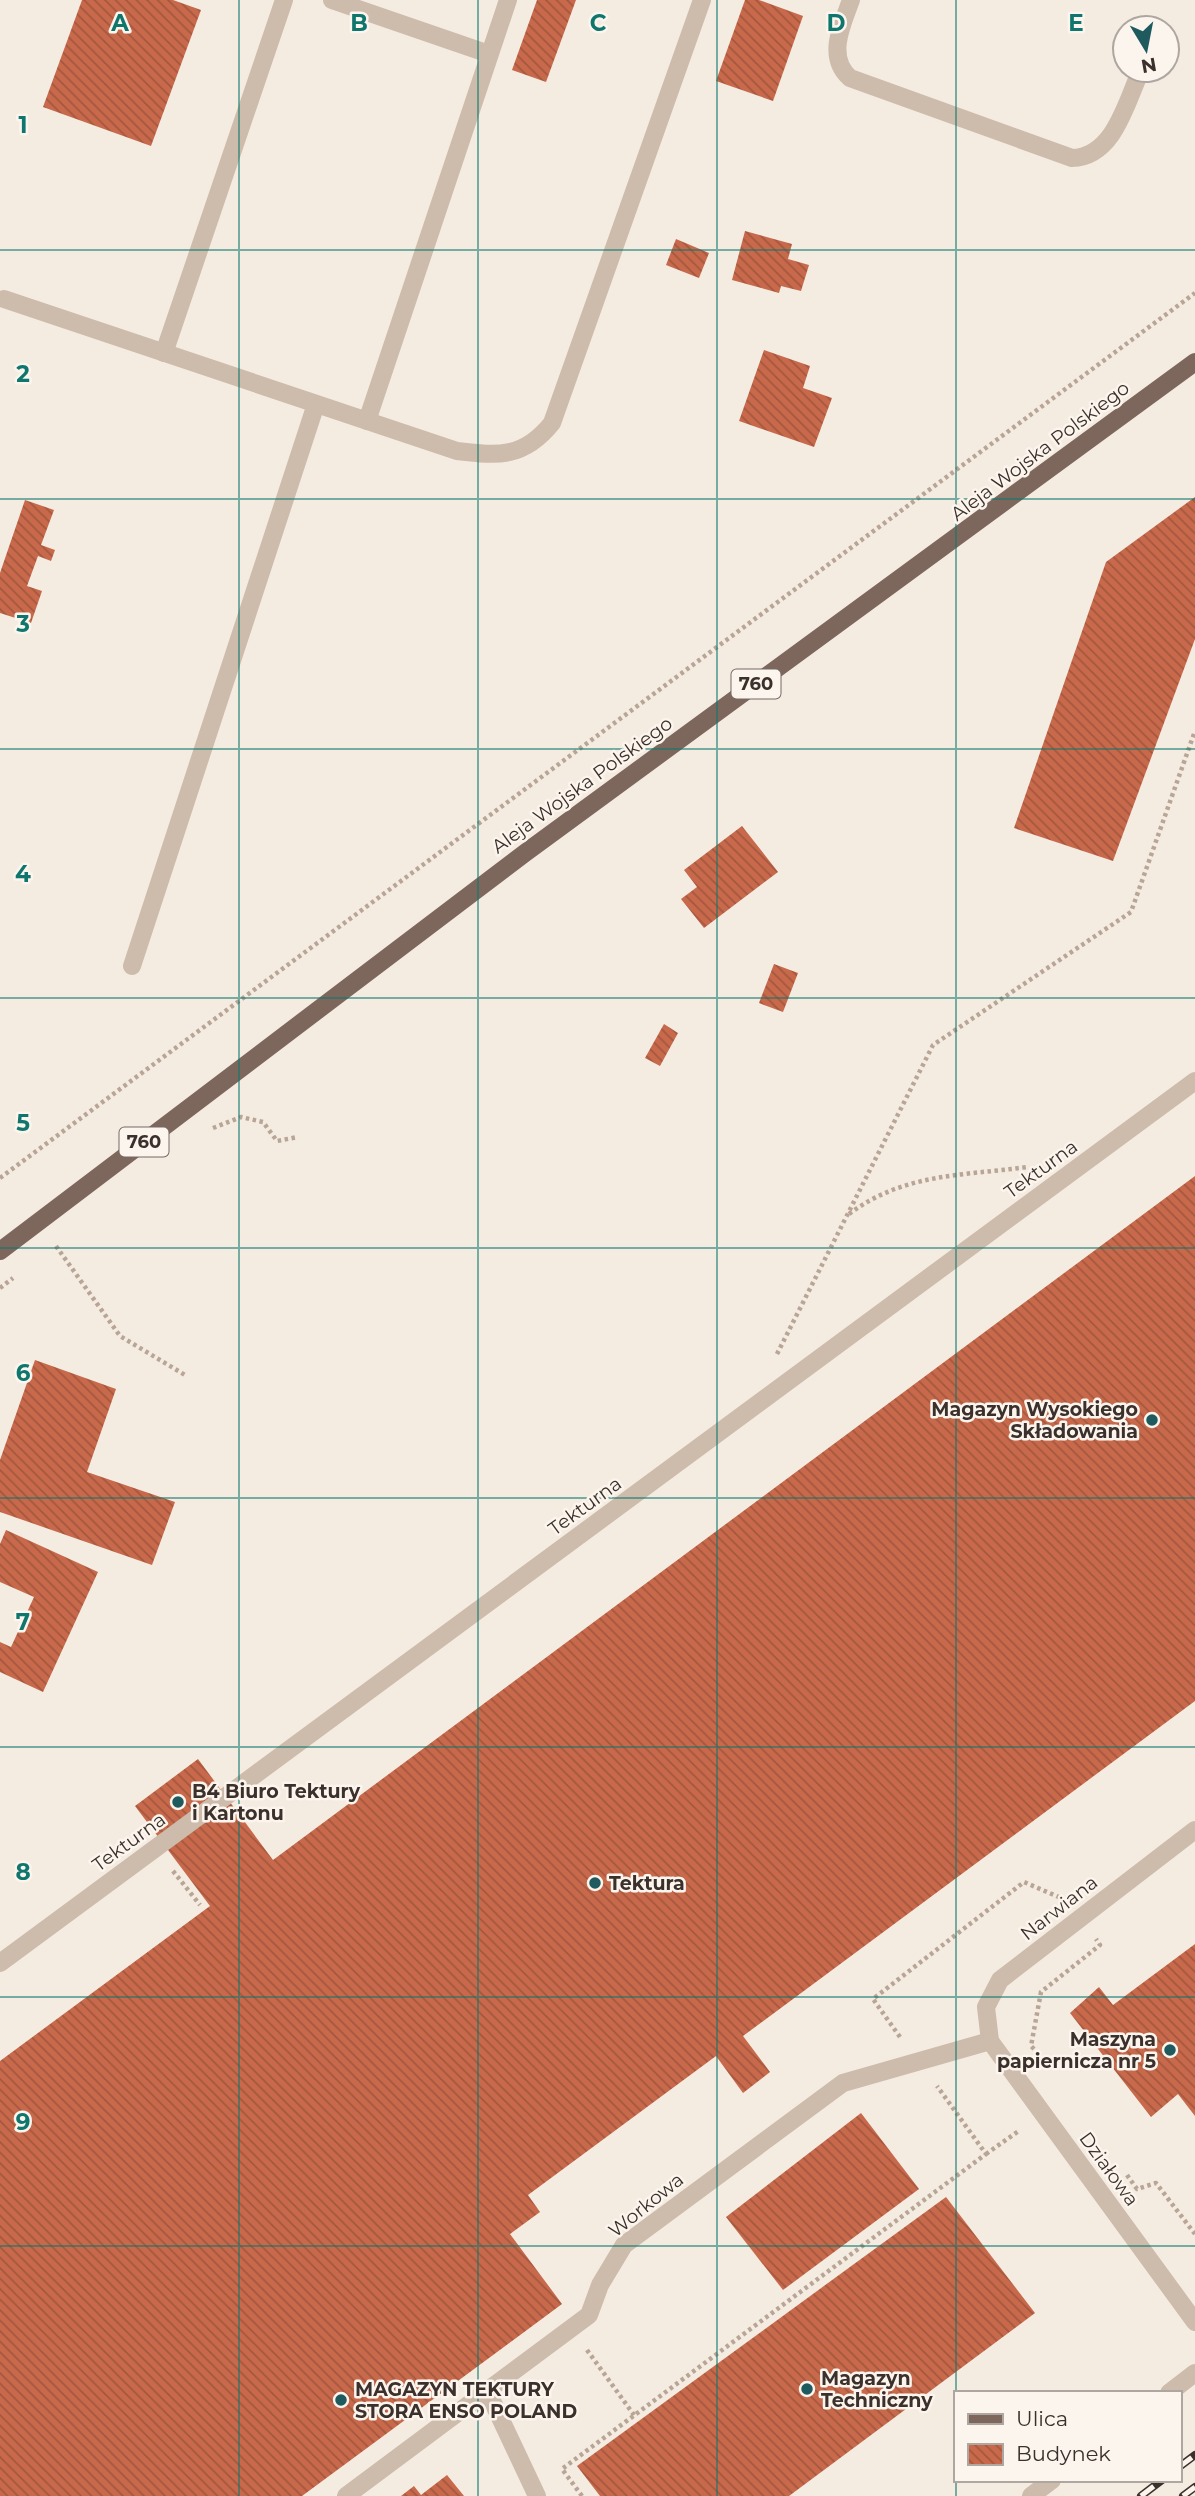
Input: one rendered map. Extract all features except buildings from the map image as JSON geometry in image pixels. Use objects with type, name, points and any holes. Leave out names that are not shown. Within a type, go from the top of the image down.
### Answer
[{"type":"main road","name":"Aleja Wojska Polskiego","points":[[0,1251],[525,853],[1195,362]]},
{"type":"street","points":[[164,353],[284,0]]},
{"type":"street","points":[[332,0],[489,54]]},
{"type":"street","points":[[366,421],[508,0]]},
{"type":"street","points":[[4,299],[457,451],[500,456],[536,443],[552,423],[702,0]]},
{"type":"street","points":[[851,0],[837,40],[838,63],[849,78],[1072,158],[1086,158],[1100,149],[1108,139],[1134,84]]},
{"type":"street","points":[[132,965],[316,404]]},
{"type":"street","name":"Tekturna","points":[[0,1963],[1195,1082]]},
{"type":"street","name":"Narwiana","points":[[990,2041],[986,2007],[1000,1980],[1195,1830]]},
{"type":"street","name":"Workowa","points":[[346,2496],[589,2315],[600,2285],[624,2245],[843,2083],[990,2041]]},
{"type":"street","name":"Działowa","points":[[990,2041],[1195,2322]]},
{"type":"street","points":[[1172,2391],[1195,2373]]},
{"type":"street","points":[[487,2390],[537,2496]]},
{"type":"street","points":[[1031,2496],[1049,2482]]},
{"type":"path","points":[[0,1178],[1194,296]]},
{"type":"path","points":[[772,1362],[933,1045],[1130,912],[1195,731]]},
{"type":"path","points":[[204,1135],[215,1127],[241,1117],[263,1122],[277,1141],[298,1137]]},
{"type":"path","points":[[846,1217],[874,1196],[908,1182],[1040,1166]]},
{"type":"path","points":[[47,1253],[67,1238]]},
{"type":"path","points":[[56,1246],[120,1336],[185,1375]]},
{"type":"path","points":[[0,1288],[19,1274]]},
{"type":"path","points":[[986,2154],[873,1999],[1024,1882],[1066,1900],[1100,1945],[1041,1992],[1031,2046],[1039,2056]]},
{"type":"path","points":[[582,2496],[562,2469],[1042,2113]]},
{"type":"path","points":[[1122,2168],[1137,2189],[1156,2183],[1195,2234]]},
{"type":"path","points":[[571,2328],[634,2415]]},
{"type":"railway","points":[[1181,2466],[1195,2455]]},
{"type":"railway","points":[[1141,2496],[1159,2482]]},
{"type":"railway","points":[[1183,2496],[1195,2487]]},
{"type":"place","name":"Magazyn Wysokiego Składowania","points":[[1152,1420]]},
{"type":"place","name":"B4 Biuro Tektury i Kartonu","points":[[178,1802]]},
{"type":"place","name":"Tektura","points":[[595,1883]]},
{"type":"place","name":"Maszyna papiernicza nr 5","points":[[1170,2050]]},
{"type":"place","name":"Magazyn Techniczny","points":[[807,2389]]},
{"type":"place","name":"MAGAZYN TEKTURY STORA ENSO POLAND","points":[[341,2400]]}]
